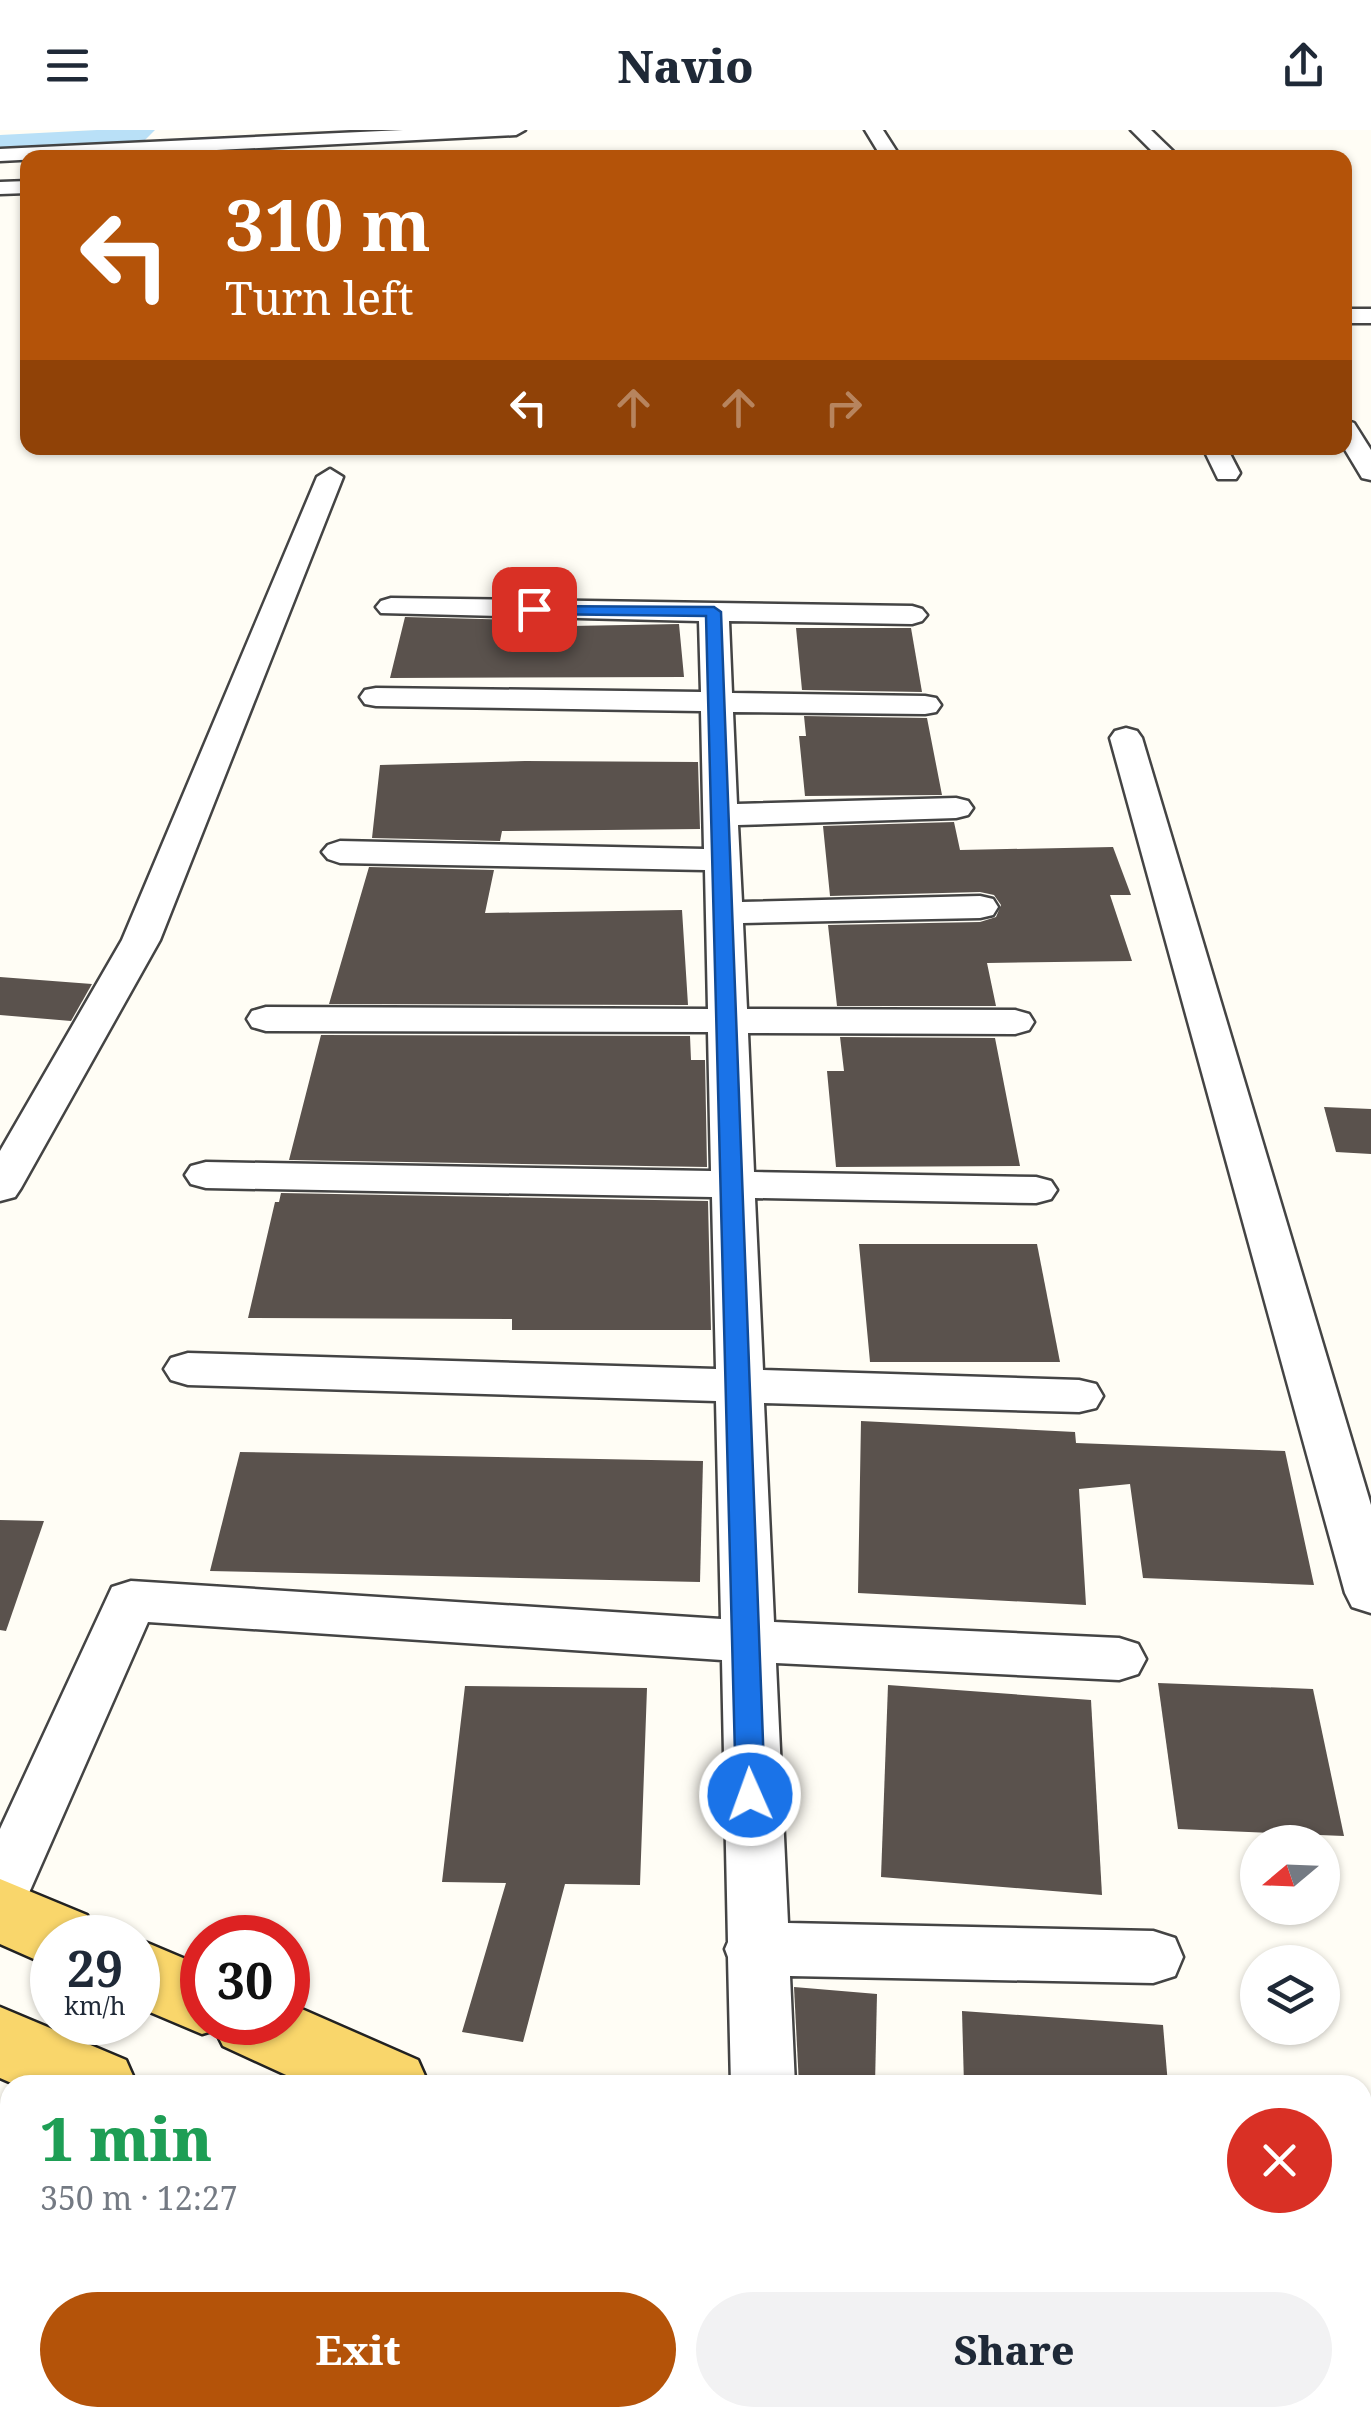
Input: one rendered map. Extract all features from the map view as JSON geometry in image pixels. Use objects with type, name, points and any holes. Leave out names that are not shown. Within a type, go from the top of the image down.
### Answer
[{"type":"main road","points":[[0,1910],[30,1924]]},
{"type":"main road","points":[[0,2041],[76,2075]]},
{"type":"main road","points":[[301,2045],[368,2075]]},
{"type":"street","points":[[250,150],[326,148],[516,130]]},
{"type":"street","points":[[1140,130],[1162,150]]},
{"type":"street","points":[[1352,440],[1371,472]]},
{"type":"street","points":[[1218,455],[1227,474]]},
{"type":"street","points":[[0,1188],[140,940],[330,477]]},
{"type":"street","points":[[391,607],[912,615]]},
{"type":"street","points":[[714,612],[761,2075]]},
{"type":"street","points":[[376,697],[925,705]]},
{"type":"street","points":[[1126,738],[1371,1594]]},
{"type":"street","points":[[340,852],[720,838],[956,808]]},
{"type":"street","points":[[723,913],[980,907]]},
{"type":"street","points":[[266,1020],[1015,1022]]},
{"type":"street","points":[[206,1175],[1036,1190]]},
{"type":"street","points":[[188,1369],[1078,1396]]},
{"type":"street","points":[[0,1892],[131,1601],[746,1641],[1119,1659]]},
{"type":"street","points":[[755,1950],[1153,1956]]},
{"type":"building","points":[[405,617],[517,620],[516,627],[679,624],[684,677],[390,678]]},
{"type":"building","points":[[796,628],[911,628],[922,692],[802,690]]},
{"type":"building","points":[[804,716],[927,718],[942,795],[805,796],[799,736],[806,736]]},
{"type":"building","points":[[698,762],[700,829],[502,831],[500,841],[372,838],[380,765]]},
{"type":"building","points":[[954,822],[960,850],[1113,847],[1131,895],[1110,895],[1132,961],[987,963],[996,1006],[837,1006],[828,925],[980,922],[996,917],[1001,905],[994,895],[980,892],[830,896],[823,826]]},
{"type":"building","points":[[369,867],[494,870],[485,913],[682,910],[688,1005],[329,1004]]},
{"type":"building","points":[[0,977],[92,984],[71,1021],[0,1015]]},
{"type":"building","points":[[321,1035],[690,1036],[691,1060],[705,1060],[707,1167],[289,1160]]},
{"type":"building","points":[[840,1037],[995,1038],[1020,1166],[836,1167],[827,1071],[844,1071]]},
{"type":"building","points":[[1324,1107],[1371,1109],[1371,1154],[1336,1152]]},
{"type":"building","points":[[281,1193],[708,1201],[711,1330],[512,1330],[512,1319],[248,1318],[275,1202],[279,1202]]},
{"type":"building","points":[[859,1244],[1037,1244],[1060,1362],[870,1362]]},
{"type":"building","points":[[861,1421],[1075,1432],[1076,1443],[1285,1451],[1314,1585],[1143,1578],[1130,1484],[1079,1489],[1086,1605],[858,1593]]},
{"type":"building","points":[[240,1452],[703,1461],[700,1582],[210,1571]]},
{"type":"building","points":[[0,1520],[44,1521],[6,1631],[0,1630]]},
{"type":"building","points":[[1158,1683],[1313,1689],[1344,1836],[1340,1836],[1340,1825],[1240,1825],[1240,1832],[1178,1829]]},
{"type":"building","points":[[888,1685],[1091,1700],[1102,1895],[881,1877]]},
{"type":"building","points":[[465,1686],[647,1688],[640,1885],[565,1884],[523,2042],[462,2032],[506,1883],[442,1882]]},
{"type":"building","points":[[794,1987],[877,1994],[875,2075],[798,2075]]},
{"type":"building","points":[[962,2011],[1163,2025],[1167,2075],[964,2075]]},
{"type":"waterway","points":[[0,145],[127,139],[138,130]]},
{"type":"route","points":[[534,609],[714,612],[750,1795]]}]
